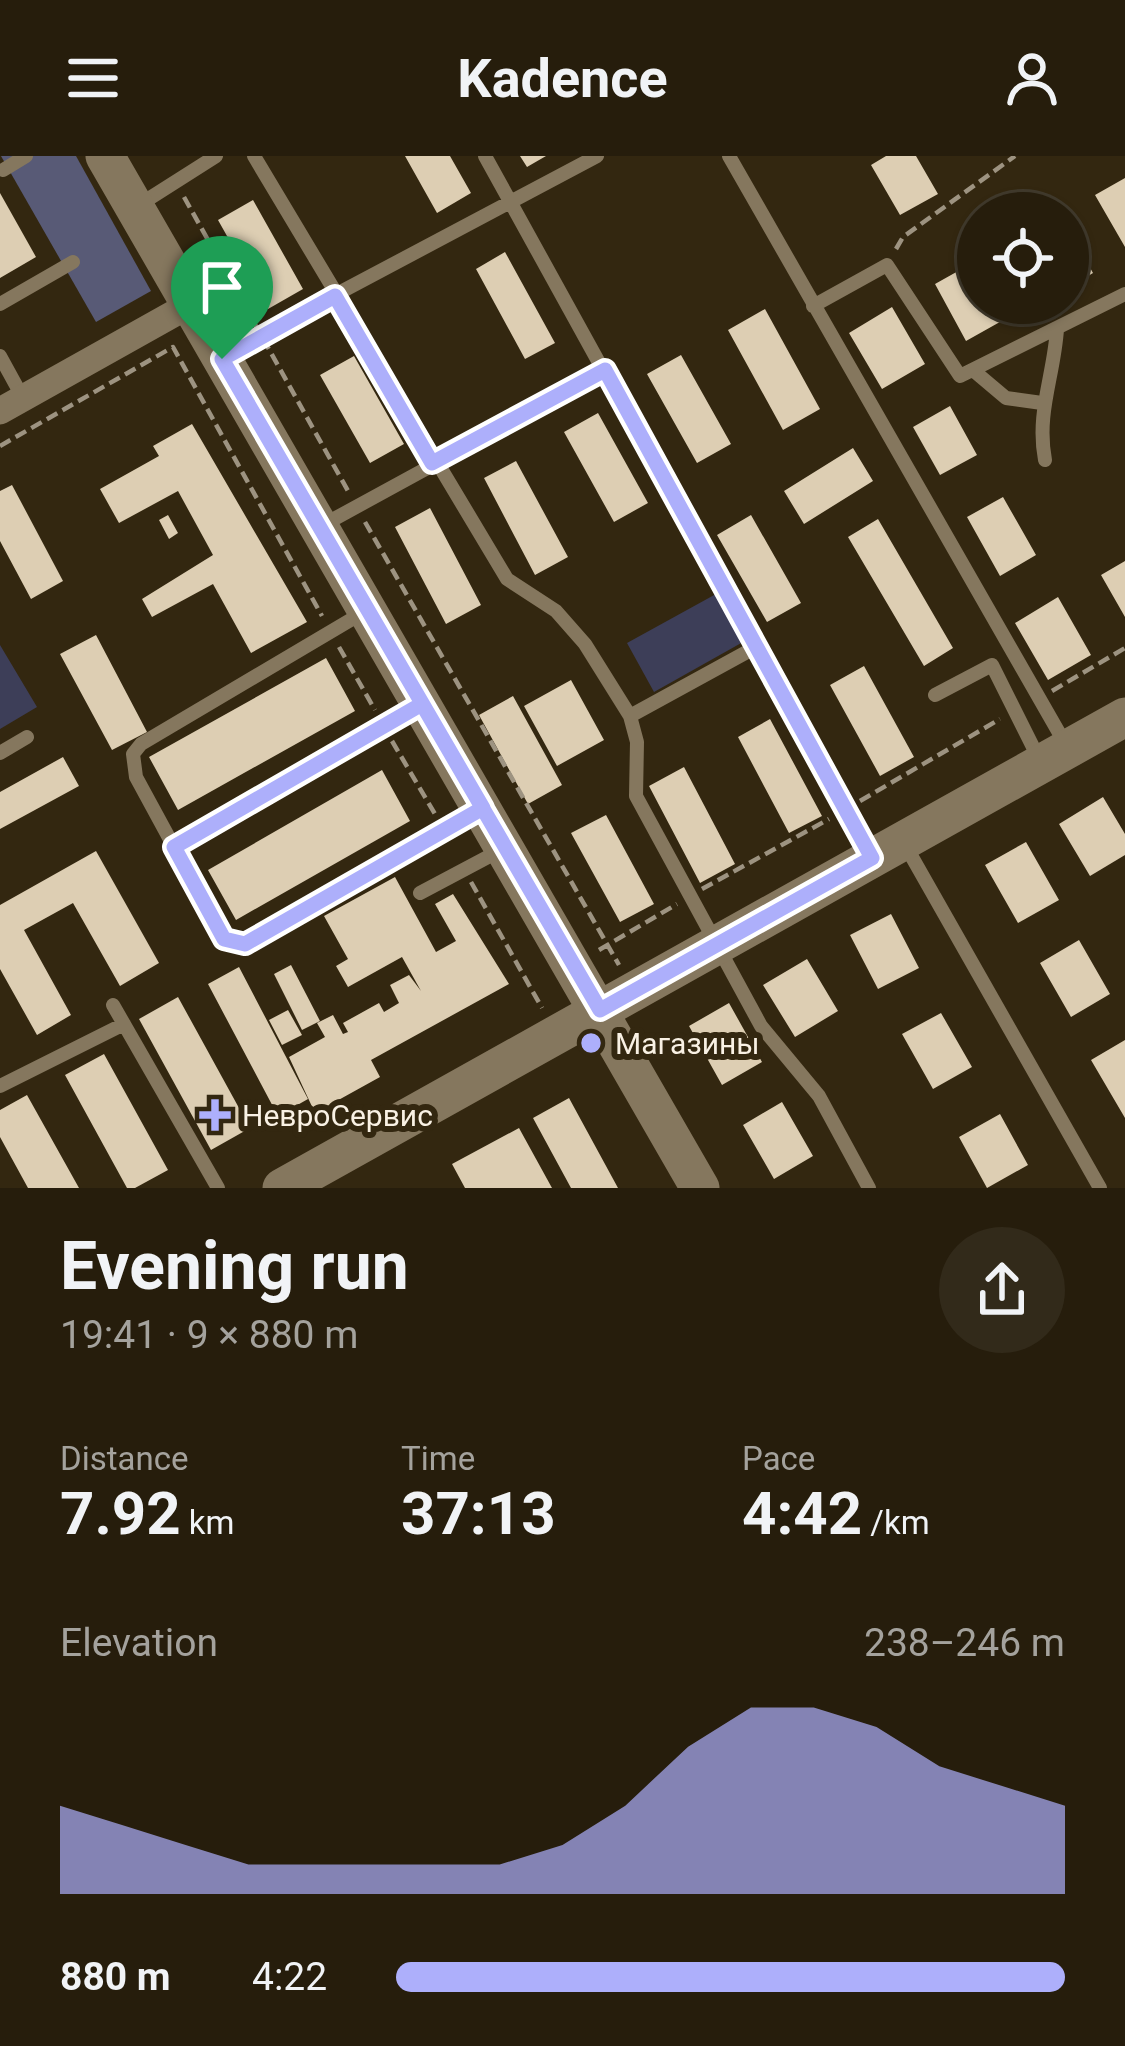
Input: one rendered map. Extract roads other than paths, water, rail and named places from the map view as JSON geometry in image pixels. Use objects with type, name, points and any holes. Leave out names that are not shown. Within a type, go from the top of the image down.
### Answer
[{"type":"street","points":[[105,156],[190,304],[206,368],[319,527],[506,848],[617,1000],[700,1188]]},
{"type":"street","points":[[12,405],[190,304]]},
{"type":"street","points":[[282,1188],[1125,717]]},
{"type":"lane","points":[[3,170],[26,156]]},
{"type":"lane","points":[[135,208],[216,156]]},
{"type":"lane","points":[[254,156],[432,463],[507,579],[556,611],[585,644],[630,716],[637,742],[636,796],[760,1027],[819,1096],[869,1188]]},
{"type":"lane","points":[[485,156],[756,646],[1100,1188]]},
{"type":"lane","points":[[335,296],[597,156]]},
{"type":"lane","points":[[736,158],[1055,756]]},
{"type":"lane","points":[[0,304],[73,262]]},
{"type":"lane","points":[[814,306],[887,265],[960,376],[1125,294]]},
{"type":"lane","points":[[1045,460],[1042,403],[1053,380],[1057,329]]},
{"type":"lane","points":[[0,356],[12,405]]},
{"type":"lane","points":[[319,527],[605,370]]},
{"type":"lane","points":[[974,371],[1006,398],[1042,403]]},
{"type":"lane","points":[[367,610],[133,754],[136,777],[224,939],[245,944],[483,808]]},
{"type":"lane","points":[[630,716],[756,646]]},
{"type":"lane","points":[[935,695],[992,665],[1055,756]]},
{"type":"lane","points":[[174,847],[422,704]]},
{"type":"lane","points":[[0,753],[27,737]]},
{"type":"lane","points":[[420,893],[506,848]]},
{"type":"lane","points":[[113,1005],[218,1188]]},
{"type":"lane","points":[[0,1086],[124,1024]]},
{"type":"place","name":"Магазины","points":[[591,1043]]},
{"type":"place","name":"НевроСервис","points":[[215,1115]]}]
